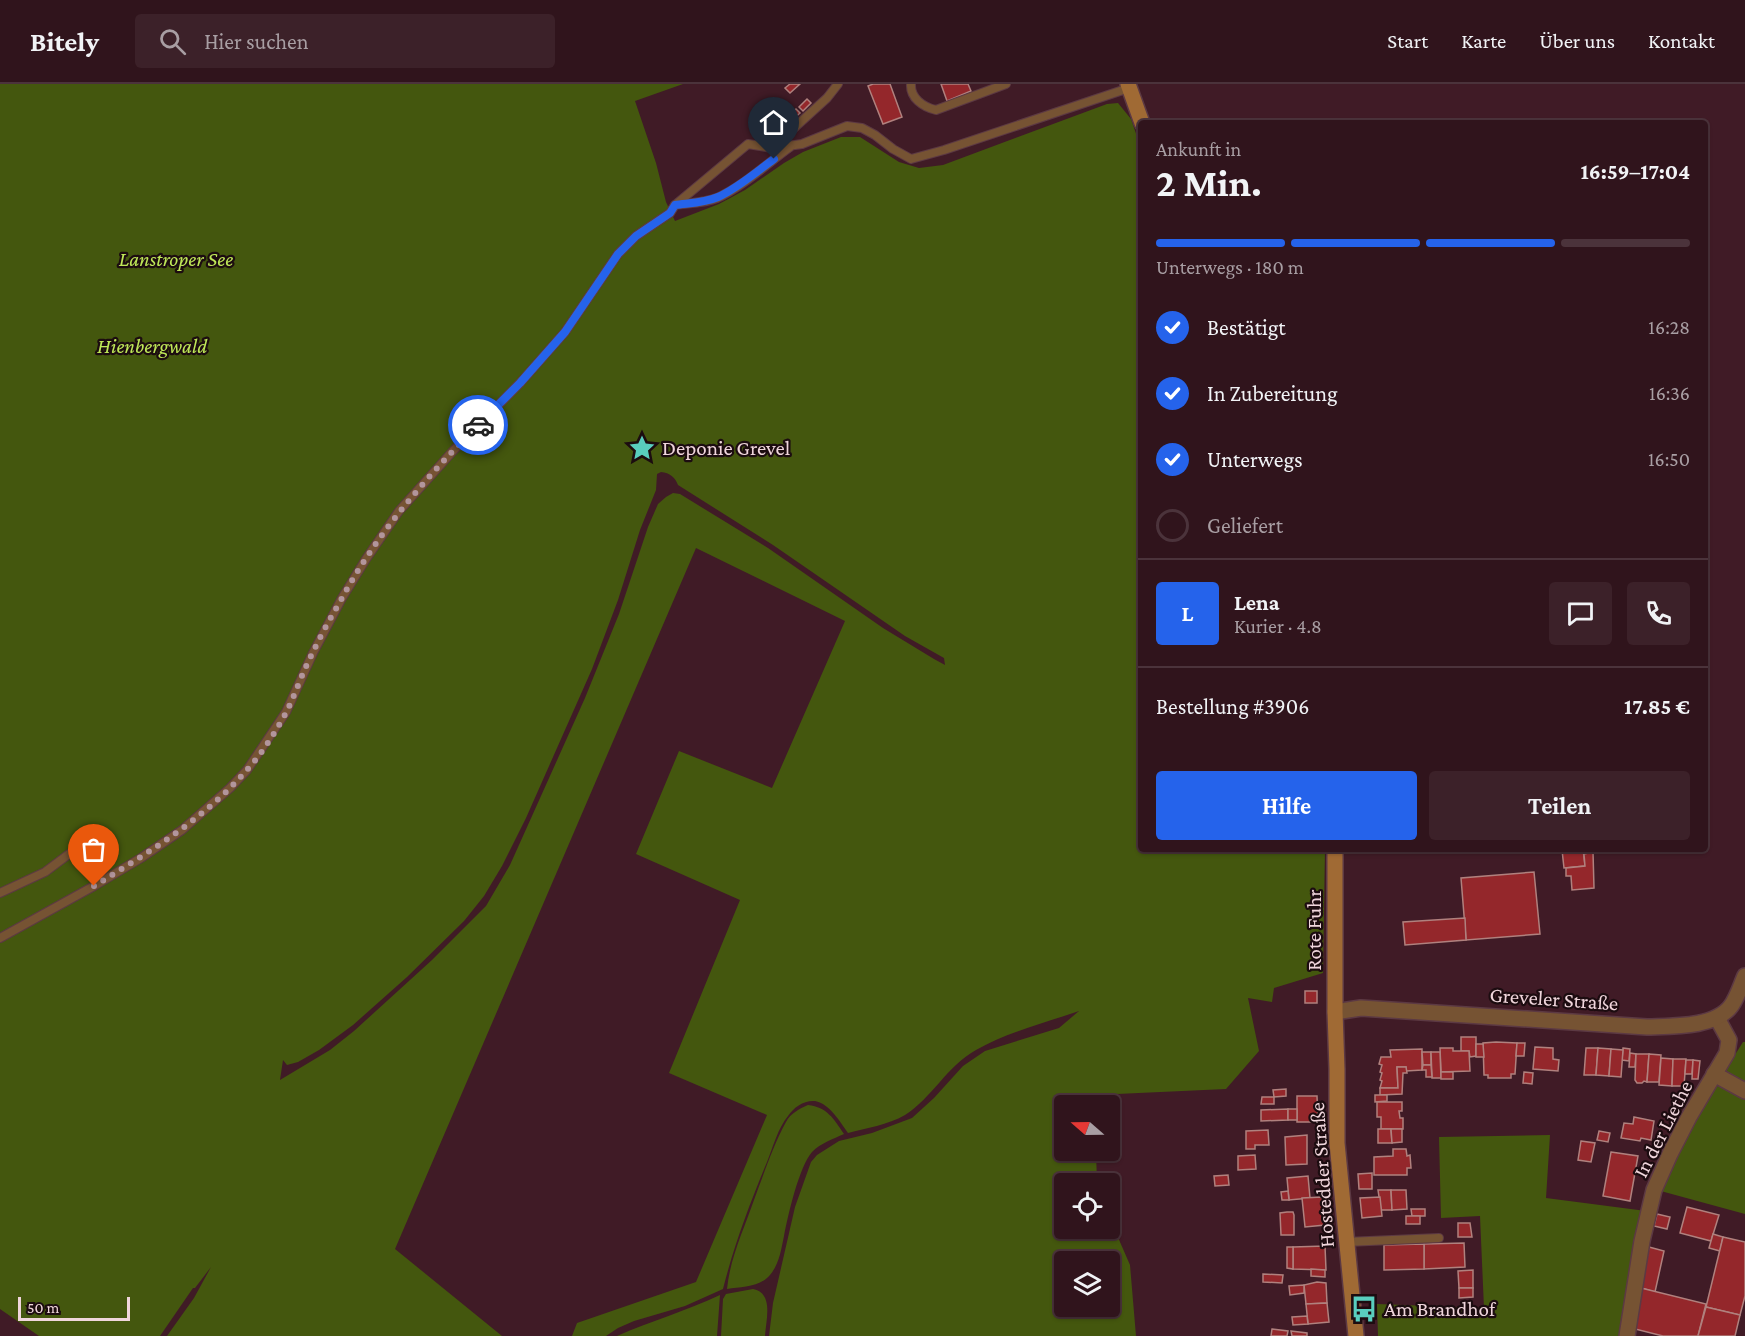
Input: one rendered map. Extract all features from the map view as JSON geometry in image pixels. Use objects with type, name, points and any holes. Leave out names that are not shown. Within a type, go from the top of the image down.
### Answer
[{"type":"main road","points":[[1128,86],[1141,120]]},
{"type":"main road","name":"Rote Fuhr","points":[[1335,852],[1335,1012]]},
{"type":"main road","name":"Hostedder Straße","points":[[1335,1012],[1337,1143],[1356,1336]]},
{"type":"street","points":[[1717,1018],[1731,1006],[1745,975]]},
{"type":"street","name":"Greveler Straße","points":[[1335,1012],[1354,1008],[1391,1009],[1647,1027],[1689,1025],[1717,1018]]},
{"type":"street","name":"In der Liethe","points":[[1627,1336],[1642,1241],[1654,1190],[1675,1145],[1727,1053],[1729,1040],[1717,1018]]},
{"type":"street","points":[[1714,1074],[1745,1091]]},
{"type":"lane","points":[[911,84],[911,91],[917,100],[926,108],[936,110],[1006,84]]},
{"type":"lane","points":[[772,148],[827,98],[836,85]]},
{"type":"lane","points":[[0,938],[141,858],[182,830],[247,770],[286,712],[312,653],[342,598],[399,511],[565,332],[618,254],[636,236],[670,213],[675,205],[748,144],[772,148],[802,144],[847,126],[862,128],[911,159],[967,143],[1128,86]]},
{"type":"lane","points":[[675,205],[717,198],[738,186],[791,146]]},
{"type":"lane","points":[[0,892],[45,872],[69,854]]},
{"type":"lane","points":[[1347,1242],[1439,1238]]},
{"type":"green space","points":[[0,84],[683,84],[635,101],[656,163],[666,202],[675,221],[719,204],[803,152],[841,137],[860,137],[899,162],[919,168],[943,165],[1107,104],[1118,103],[1131,119],[1138,139],[1138,852],[1325,852],[1323,973],[1274,988],[1272,1002],[1248,998],[1259,1051],[1226,1089],[1054,1095],[1054,1161],[1096,1161],[1097,1173],[1054,1173],[1054,1239],[1119,1239],[1130,1265],[1136,1336],[769,1336],[773,1303],[795,1207],[811,1162],[817,1155],[839,1141],[872,1133],[912,1118],[963,1066],[985,1051],[1059,1028],[1079,1011],[1013,1033],[976,1050],[956,1065],[915,1108],[884,1124],[848,1133],[834,1114],[820,1103],[811,1101],[800,1105],[784,1121],[776,1138],[743,1224],[723,1289],[685,1306],[634,1321],[606,1336],[572,1336],[577,1323],[696,1282],[767,1115],[669,1073],[740,900],[636,854],[679,751],[772,788],[845,621],[696,548],[395,1249],[502,1336],[167,1336],[194,1298],[211,1267],[193,1288],[160,1336],[39,1336],[0,1309],[0,893],[45,872],[71,851],[46,870],[0,891]],"holes":[[[661,472],[672,476],[678,485],[773,545],[905,636],[944,658],[945,665],[883,628],[768,548],[680,494],[673,493],[666,497],[658,504],[648,527],[619,614],[585,698],[510,865],[486,906],[432,960],[354,1031],[330,1050],[280,1080],[283,1060],[287,1065],[298,1062],[353,1025],[407,977],[464,921],[484,896],[526,818],[592,669],[656,490],[657,474]]]},
{"type":"green space","points":[[1745,1042],[1745,1214],[1657,1190],[1694,1120]]},
{"type":"green space","points":[[808,1105],[825,1111],[844,1134],[819,1146],[807,1159],[788,1216],[779,1258],[771,1274],[758,1283],[727,1289],[738,1244],[777,1140],[790,1116]]},
{"type":"green space","points":[[1550,1135],[1546,1198],[1646,1211],[1625,1336],[1378,1336],[1377,1304],[1484,1308],[1480,1216],[1441,1218],[1439,1137]]},
{"type":"green space","points":[[753,1289],[760,1292],[766,1301],[765,1336],[721,1336],[723,1299],[726,1294]]},
{"type":"green space","points":[[720,1295],[717,1336],[617,1336],[694,1306]]},
{"type":"building","points":[[790,84],[800,84],[790,93],[785,88]]},
{"type":"building","points":[[890,84],[902,117],[883,124],[868,86]]},
{"type":"building","points":[[941,84],[968,84],[971,91],[947,101]]},
{"type":"building","points":[[807,99],[811,103],[803,111],[799,107]]},
{"type":"building","points":[[796,109],[800,113],[790,122],[786,118]]},
{"type":"building","points":[[1562,852],[1583,852],[1585,866],[1564,868]]},
{"type":"building","points":[[1593,852],[1594,888],[1572,890],[1571,876],[1566,876],[1566,868],[1585,866],[1584,854]]},
{"type":"building","points":[[1534,872],[1540,934],[1466,940],[1461,878]]},
{"type":"building","points":[[1465,918],[1466,940],[1405,945],[1403,922]]},
{"type":"building","points":[[1305,991],[1317,991],[1317,1003],[1305,1003]]},
{"type":"building","points":[[1461,1037],[1476,1037],[1476,1056],[1470,1057],[1469,1051],[1461,1051]]},
{"type":"building","points":[[1483,1043],[1517,1043],[1515,1074],[1511,1074],[1511,1078],[1488,1078],[1488,1075],[1484,1075]]},
{"type":"building","points":[[1517,1043],[1525,1043],[1524,1056],[1516,1056]]},
{"type":"building","points":[[1476,1044],[1483,1044],[1484,1057],[1476,1057]]},
{"type":"building","points":[[1535,1047],[1553,1048],[1553,1059],[1559,1060],[1558,1071],[1533,1069]]},
{"type":"building","points":[[1440,1048],[1469,1051],[1470,1071],[1441,1072]]},
{"type":"building","points":[[1586,1048],[1598,1048],[1596,1075],[1584,1075]]},
{"type":"building","points":[[1598,1048],[1611,1049],[1609,1076],[1596,1075]]},
{"type":"building","points":[[1623,1048],[1630,1049],[1629,1061],[1622,1060]]},
{"type":"building","points":[[1422,1049],[1422,1070],[1406,1071],[1406,1067],[1397,1067],[1398,1088],[1380,1088],[1381,1057],[1391,1057],[1390,1050]]},
{"type":"building","points":[[1611,1049],[1623,1050],[1621,1077],[1609,1076]]},
{"type":"building","points":[[1422,1052],[1431,1052],[1431,1065],[1423,1065]]},
{"type":"building","points":[[1431,1052],[1440,1052],[1441,1078],[1432,1078]]},
{"type":"building","points":[[1630,1053],[1636,1054],[1635,1067],[1629,1067]]},
{"type":"building","points":[[1636,1054],[1649,1054],[1647,1082],[1637,1083],[1635,1080]]},
{"type":"building","points":[[1649,1054],[1661,1055],[1659,1082],[1647,1082]]},
{"type":"building","points":[[1661,1058],[1673,1059],[1672,1086],[1659,1085]]},
{"type":"building","points":[[1673,1059],[1686,1059],[1684,1086],[1672,1086]]},
{"type":"building","points":[[1686,1060],[1693,1060],[1692,1074],[1685,1074]]},
{"type":"building","points":[[1693,1060],[1700,1061],[1698,1079],[1692,1079]]},
{"type":"building","points":[[1423,1065],[1431,1065],[1432,1077],[1426,1077],[1426,1070],[1422,1070]]},
{"type":"building","points":[[1397,1067],[1406,1067],[1407,1073],[1403,1073],[1402,1094],[1380,1095],[1380,1088],[1398,1088]]},
{"type":"building","points":[[1441,1072],[1453,1072],[1453,1079],[1441,1079]]},
{"type":"building","points":[[1524,1072],[1533,1073],[1532,1084],[1523,1083]]},
{"type":"building","points":[[1286,1089],[1286,1096],[1274,1097],[1273,1090]]},
{"type":"building","points":[[1375,1095],[1387,1095],[1387,1101],[1375,1102]]},
{"type":"building","points":[[1297,1096],[1317,1096],[1318,1122],[1297,1122]]},
{"type":"building","points":[[1262,1097],[1274,1097],[1274,1104],[1261,1104]]},
{"type":"building","points":[[1377,1102],[1402,1102],[1402,1111],[1399,1111],[1400,1118],[1403,1118],[1403,1129],[1381,1129],[1381,1117],[1377,1117]]},
{"type":"building","points":[[1288,1109],[1288,1120],[1261,1121],[1261,1110]]},
{"type":"building","points":[[1288,1109],[1297,1109],[1297,1120],[1288,1120]]},
{"type":"building","points":[[1634,1117],[1654,1121],[1651,1140],[1621,1138],[1624,1123],[1633,1124]]},
{"type":"building","points":[[1378,1129],[1391,1129],[1392,1143],[1378,1143]]},
{"type":"building","points":[[1391,1129],[1402,1129],[1402,1142],[1392,1143]]},
{"type":"building","points":[[1268,1130],[1269,1145],[1255,1145],[1255,1149],[1246,1149],[1246,1131]]},
{"type":"building","points":[[1599,1131],[1610,1133],[1608,1142],[1597,1140]]},
{"type":"building","points":[[1307,1135],[1307,1164],[1286,1165],[1285,1137]]},
{"type":"building","points":[[1581,1141],[1595,1143],[1591,1162],[1578,1160]]},
{"type":"building","points":[[1393,1149],[1406,1149],[1407,1156],[1410,1155],[1411,1168],[1407,1168],[1407,1175],[1374,1175],[1374,1157],[1393,1156]]},
{"type":"building","points":[[1611,1152],[1638,1156],[1630,1201],[1603,1196]]},
{"type":"building","points":[[1255,1155],[1256,1169],[1238,1170],[1238,1156]]},
{"type":"building","points":[[1372,1173],[1372,1189],[1359,1189],[1358,1174]]},
{"type":"building","points":[[1228,1175],[1229,1185],[1215,1186],[1214,1176]]},
{"type":"building","points":[[1308,1176],[1310,1198],[1289,1200],[1287,1178]]},
{"type":"building","points":[[1378,1190],[1391,1190],[1392,1210],[1381,1210]]},
{"type":"building","points":[[1391,1190],[1406,1190],[1407,1209],[1392,1210]]},
{"type":"building","points":[[1288,1191],[1289,1200],[1282,1200],[1281,1192]]},
{"type":"building","points":[[1322,1197],[1325,1225],[1305,1227],[1302,1198]]},
{"type":"building","points":[[1380,1197],[1382,1216],[1362,1218],[1360,1198]]},
{"type":"building","points":[[1687,1207],[1719,1215],[1711,1241],[1680,1233]]},
{"type":"building","points":[[1411,1209],[1425,1209],[1425,1216],[1412,1216]]},
{"type":"building","points":[[1293,1212],[1294,1215],[1294,1235],[1281,1235],[1280,1213]]},
{"type":"building","points":[[1657,1214],[1670,1217],[1667,1229],[1654,1226]]},
{"type":"building","points":[[1406,1216],[1420,1216],[1420,1224],[1406,1224]]},
{"type":"building","points":[[1458,1223],[1470,1223],[1472,1237],[1458,1237]]},
{"type":"building","points":[[1713,1234],[1723,1237],[1720,1251],[1709,1248]]},
{"type":"building","points":[[1723,1237],[1745,1242],[1745,1296],[1740,1315],[1706,1307]]},
{"type":"building","points":[[1464,1243],[1465,1267],[1424,1269],[1424,1244]]},
{"type":"building","points":[[1424,1244],[1424,1269],[1384,1270],[1384,1245]]},
{"type":"building","points":[[1325,1246],[1326,1270],[1293,1269],[1293,1247]]},
{"type":"building","points":[[1287,1247],[1293,1247],[1293,1269],[1287,1268]]},
{"type":"building","points":[[1649,1247],[1664,1251],[1655,1292],[1641,1288]]},
{"type":"building","points":[[1311,1269],[1325,1270],[1325,1277],[1311,1276]]},
{"type":"building","points":[[1473,1270],[1473,1288],[1459,1288],[1458,1271]]},
{"type":"building","points":[[1263,1274],[1283,1275],[1282,1283],[1263,1282]]},
{"type":"building","points":[[1317,1282],[1326,1283],[1327,1303],[1306,1304],[1304,1285]]},
{"type":"building","points":[[1304,1285],[1304,1293],[1290,1295],[1289,1286]]},
{"type":"building","points":[[1459,1288],[1473,1288],[1473,1297],[1459,1298]]},
{"type":"building","points":[[1641,1288],[1706,1304],[1698,1336],[1663,1336],[1635,1329]]},
{"type":"building","points":[[1327,1303],[1329,1322],[1308,1324],[1306,1304]]},
{"type":"building","points":[[1706,1307],[1740,1315],[1735,1336],[1698,1336]]},
{"type":"building","points":[[1307,1316],[1308,1324],[1293,1325],[1292,1317]]},
{"type":"building","points":[[1272,1329],[1288,1331],[1287,1336],[1271,1336]]},
{"type":"building","points":[[1291,1331],[1307,1333],[1307,1336],[1292,1336]]},
{"type":"way so far","points":[[94,886],[182,830],[247,770],[286,712],[312,653],[366,559],[399,511],[478,425]]},
{"type":"place","name":"Deponie Grevel","points":[[642,448]]},
{"type":"place","name":"Am Brandhof","points":[[1364,1309]]},
{"type":"route","points":[[478,425],[520,383],[565,332],[618,254],[636,236],[670,213],[675,205],[717,198],[738,186],[774,159]]},
{"type":"park label","name":"Lanstroper See","points":[[176,259]]},
{"type":"park label","name":"Hienbergwald","points":[[152,346]]}]
